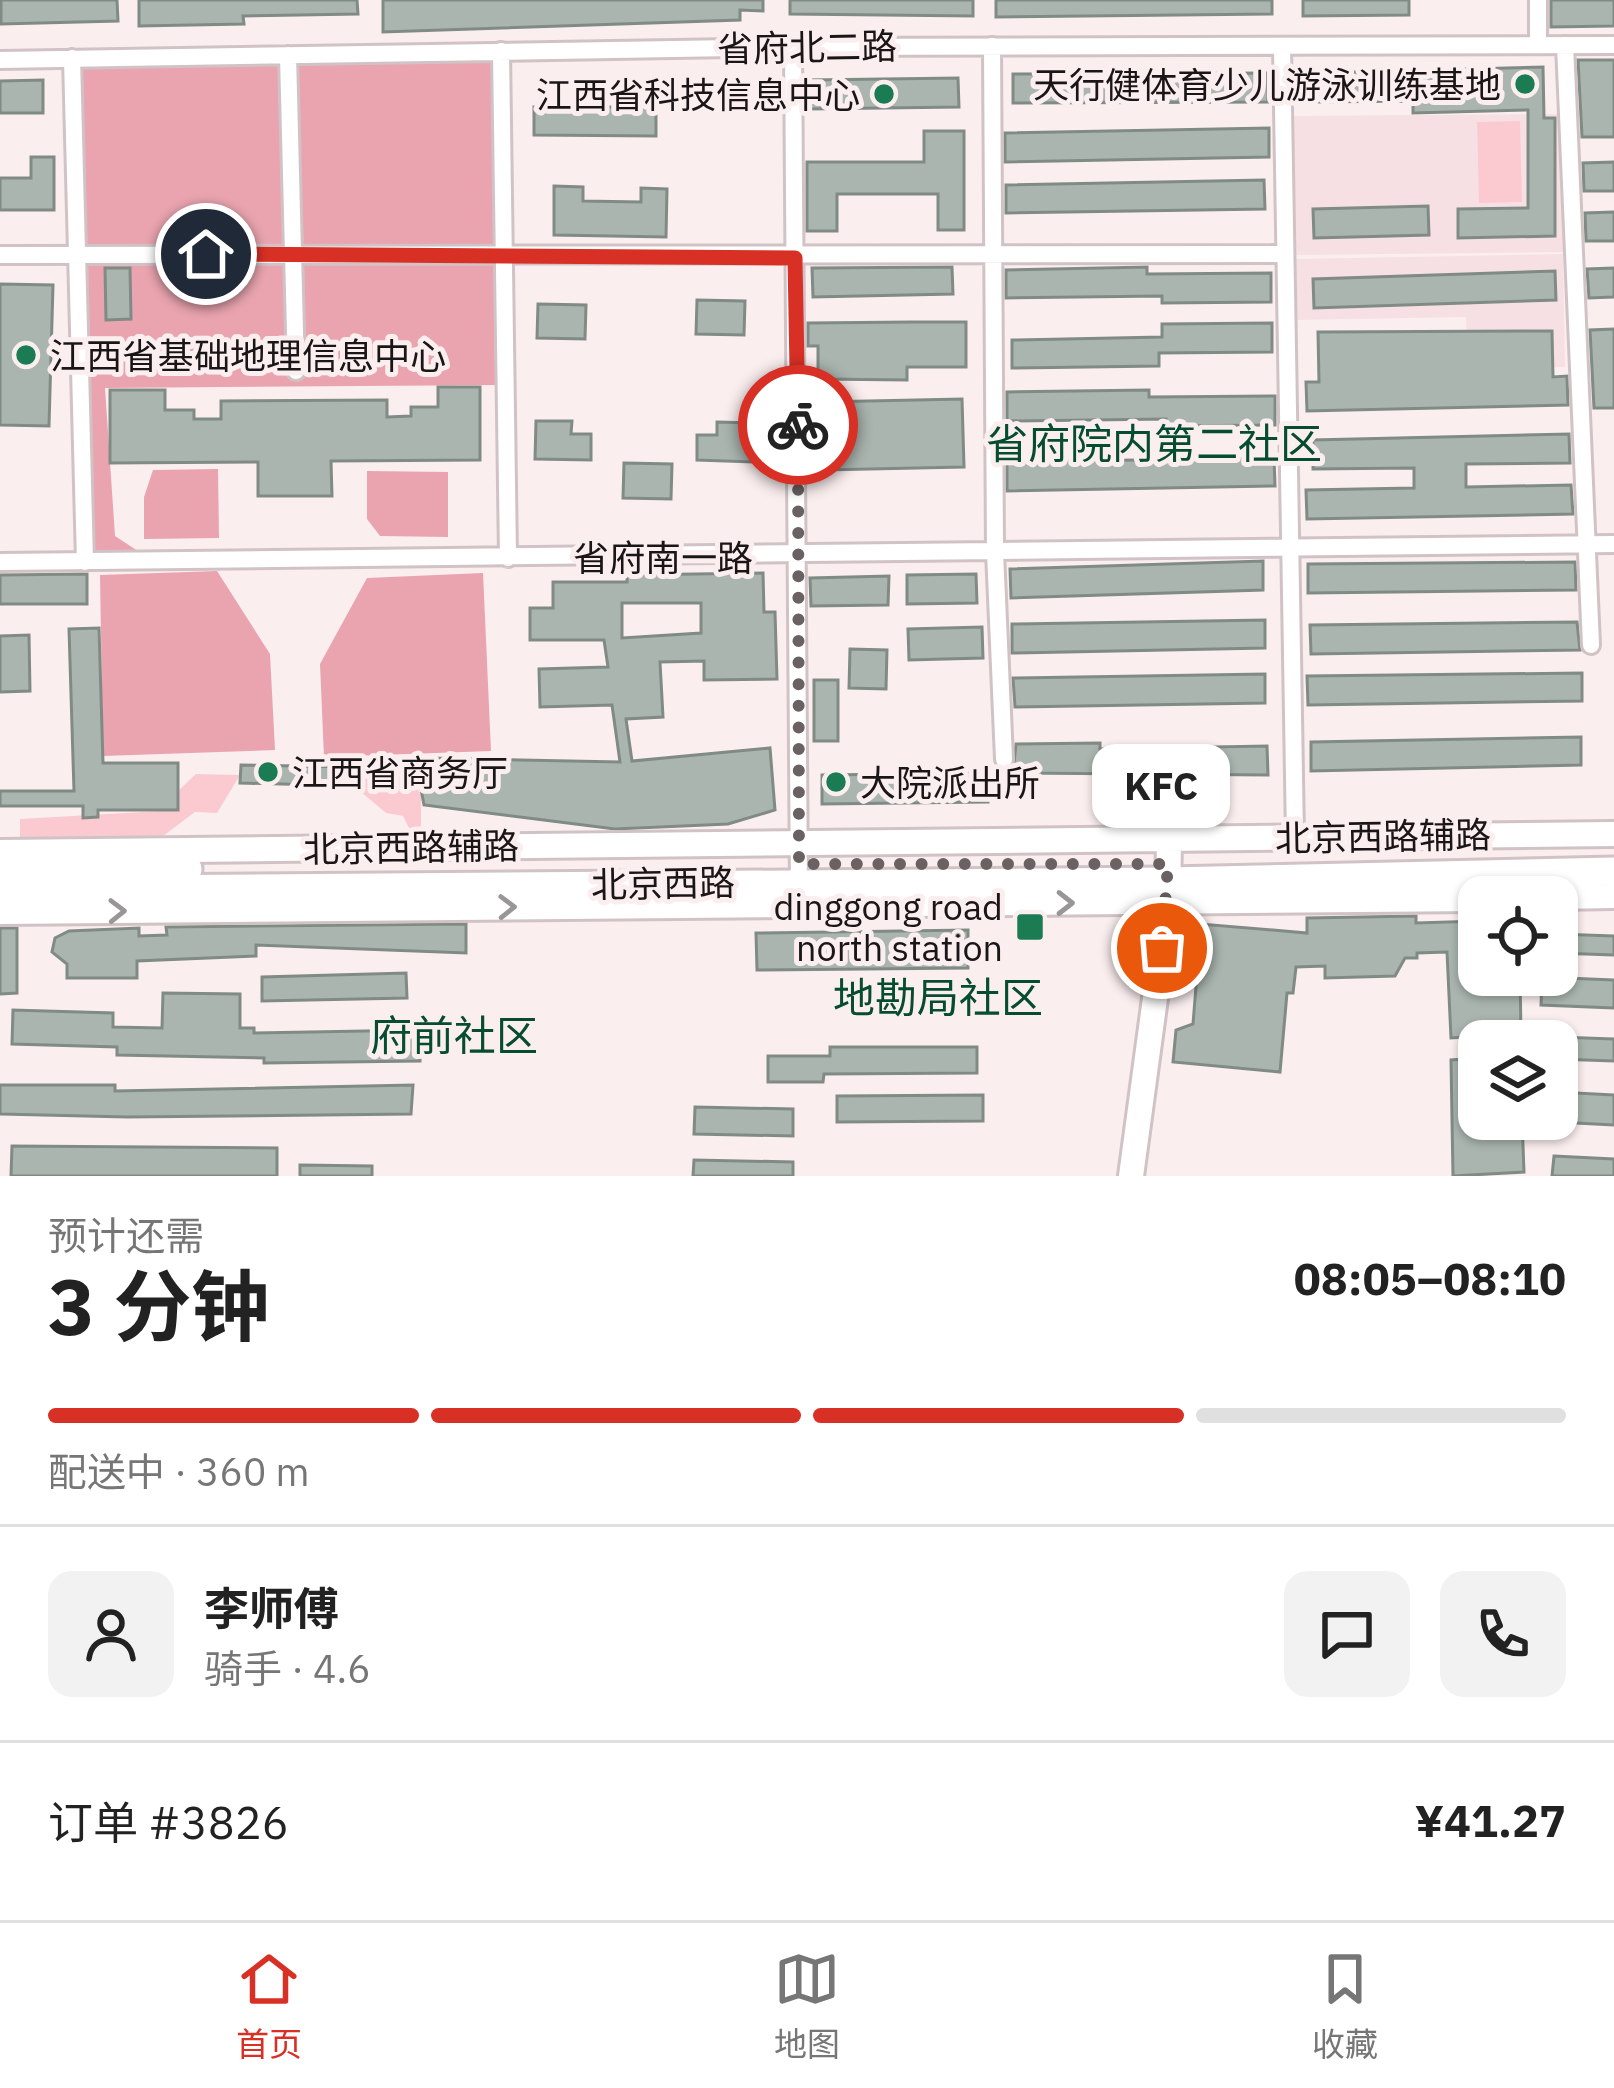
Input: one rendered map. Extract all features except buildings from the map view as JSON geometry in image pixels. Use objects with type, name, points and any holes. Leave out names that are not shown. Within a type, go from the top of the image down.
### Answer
[{"type":"main road","name":"北京西路辅路","points":[[1168,871],[1295,837],[1614,834]]},
{"type":"main road","name":"北京西路辅路","points":[[0,852],[799,873],[1168,871],[1458,897]]},
{"type":"main road","name":"北京西路","points":[[1168,871],[1614,857]]},
{"type":"main road","name":"北京西路","points":[[0,870],[1614,871]]},
{"type":"main road","points":[[1131,1176],[1168,871]]},
{"type":"main road","name":"北京西路辅路","points":[[0,912],[799,873]]},
{"type":"main road","name":"北京西路","points":[[0,890],[799,873]]},
{"type":"main road","points":[[1578,897],[1614,896]]},
{"type":"street","points":[[1538,0],[1538,45]]},
{"type":"street","points":[[1565,45],[1591,645]]},
{"type":"street","name":"省府北二路","points":[[0,60],[793,47],[1614,45]]},
{"type":"street","points":[[992,46],[990,256],[1004,759]]},
{"type":"street","points":[[1282,46],[1295,837]]},
{"type":"street","points":[[793,47],[799,873]]},
{"type":"street","points":[[501,51],[508,558]]},
{"type":"street","points":[[288,55],[296,371]]},
{"type":"street","points":[[72,58],[85,562]]},
{"type":"street","points":[[0,255],[503,252],[795,258],[1286,254]]},
{"type":"street","name":"省府南一路","points":[[0,562],[1614,544]]},
{"type":"shaded area","points":[[496,57],[502,385],[105,388],[115,536],[150,559],[89,559],[82,66]]},
{"type":"shaded area","points":[[1561,114],[1563,252],[1294,255],[1293,116]]},
{"type":"shaded area","points":[[1520,121],[1522,202],[1479,203],[1477,122]]},
{"type":"shaded area","points":[[1563,254],[1565,367],[1468,368],[1466,317],[1297,320],[1296,259]]},
{"type":"shaded area","points":[[218,469],[219,538],[144,539],[144,497],[153,470]]},
{"type":"shaded area","points":[[367,471],[448,472],[448,537],[380,536],[367,519]]},
{"type":"shaded area","points":[[217,571],[270,654],[275,750],[103,756],[100,575]]},
{"type":"shaded area","points":[[483,573],[491,751],[324,757],[320,664],[367,578]]},
{"type":"shaded area","points":[[196,774],[240,775],[217,813],[195,812],[159,839],[20,839],[20,819],[178,810],[178,791]]},
{"type":"shaded area","points":[[354,775],[406,776],[421,794],[421,832],[410,830],[403,816],[386,813],[354,786]]},
{"type":"way so far","points":[[798,425],[799,864],[1168,864],[1162,948]]},
{"type":"place","name":"天行健体育少儿游泳训练基地","points":[[1525,84]]},
{"type":"place","name":"江西省科技信息中心","points":[[884,94]]},
{"type":"place","name":"江西省基础地理信息中心","points":[[26,355]]},
{"type":"place","name":"江西省商务厅","points":[[268,772]]},
{"type":"place","name":"大院派出所","points":[[836,782]]},
{"type":"place","name":"dinggong road north station","points":[[1030,927]]},
{"type":"place","name":"KFC","points":[[1162,948]]},
{"type":"district","name":"省府院内第二社区","points":[[1154,443]]},
{"type":"district","name":"地勘局社区","points":[[938,997]]},
{"type":"district","name":"府前社区","points":[[454,1035]]},
{"type":"route","points":[[206,254],[503,252],[795,258],[798,425]]}]
